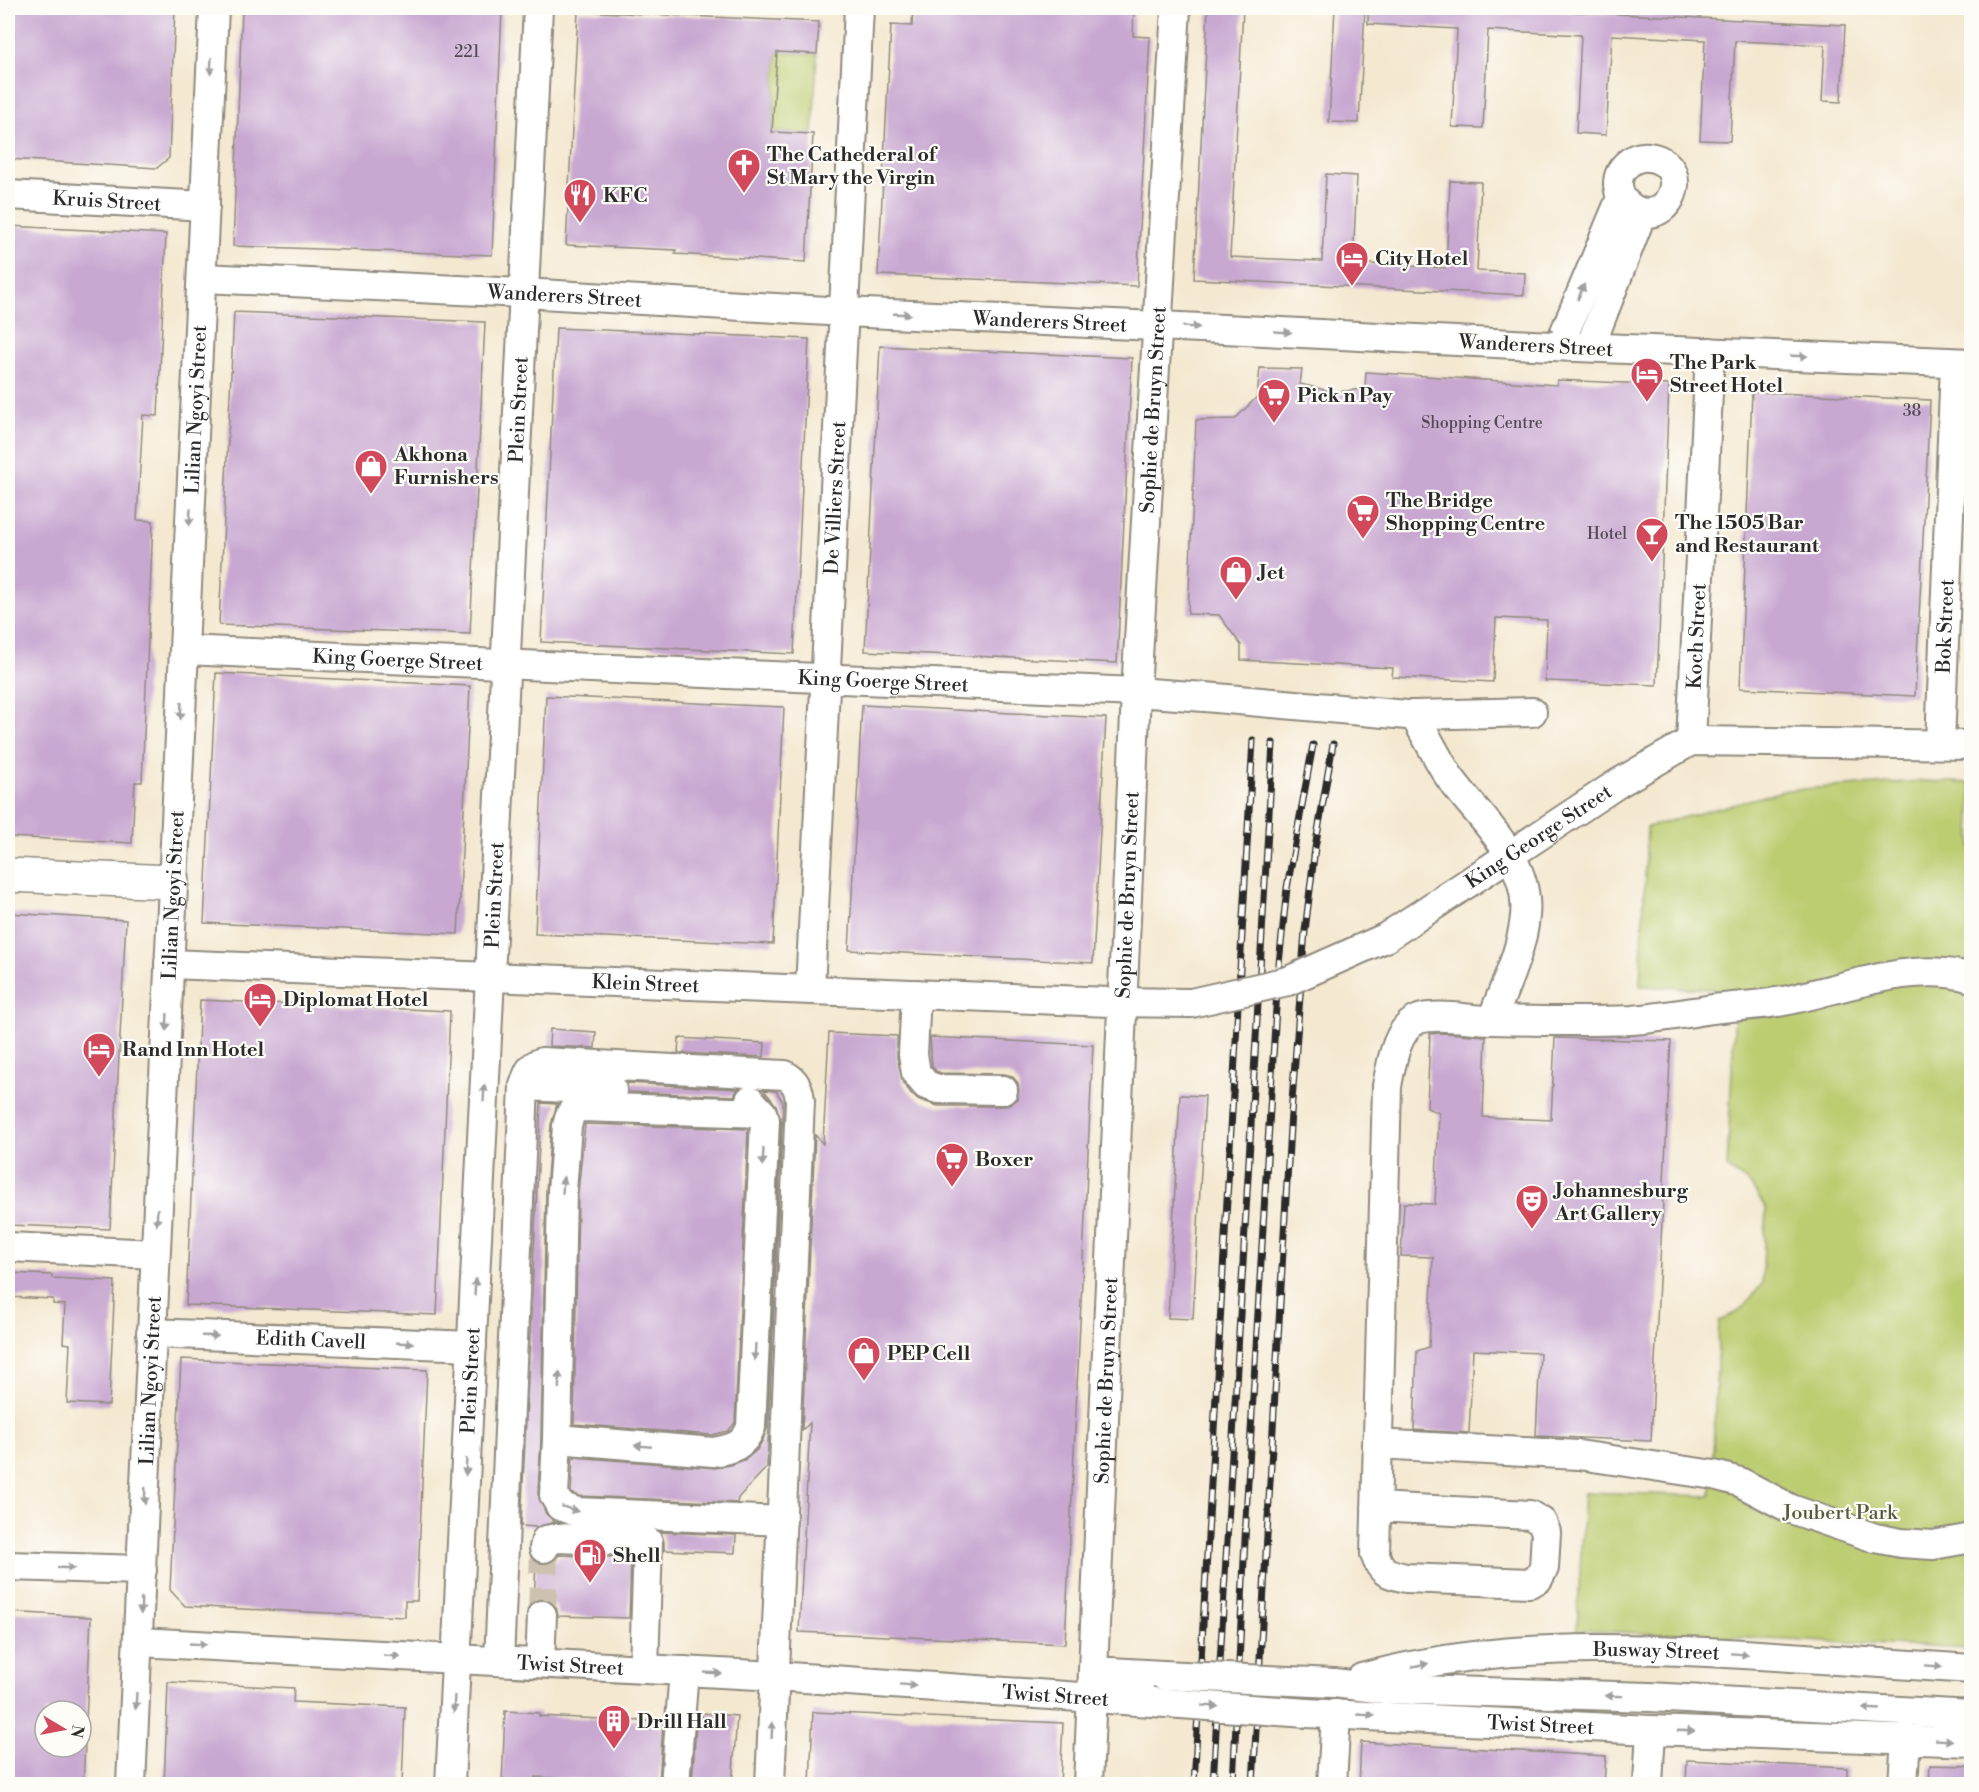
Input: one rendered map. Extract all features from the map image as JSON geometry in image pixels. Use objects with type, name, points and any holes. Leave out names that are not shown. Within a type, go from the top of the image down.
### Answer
[{"type":"main road","points":[[8,874],[172,882]]},
{"type":"street","name":"Lilian Ngoyi Street","points":[[131,1785],[214,8]]},
{"type":"street","name":"Plein Street","points":[[450,1785],[538,8]]},
{"type":"street","name":"De Villiers Street","points":[[810,989],[859,8]]},
{"type":"street","name":"Sophie de Bruyn Street","points":[[1089,1785],[1136,692],[1176,8]]},
{"type":"street","name":"Kruis Street","points":[[8,195],[205,206]]},
{"type":"street","points":[[1555,346],[1632,205],[1590,347]]},
{"type":"street","name":"Wanderers Street","points":[[201,278],[524,293],[844,312],[1157,324],[1555,346],[1963,363]]},
{"type":"street","name":"Koch Street","points":[[1691,741],[1710,352]]},
{"type":"street","name":"Bok Street","points":[[1940,744],[1963,363]]},
{"type":"street","name":"King Goerge Street","points":[[184,650],[1136,692],[1411,715],[1532,712]]},
{"type":"street","points":[[1411,715],[1448,775],[1511,854],[1523,887],[1526,914],[1521,941],[1492,1020]]},
{"type":"street","points":[[1691,741],[1971,745]]},
{"type":"street","name":"King George Street","points":[[1121,1001],[1191,1003],[1288,981],[1386,938],[1617,784],[1691,741]]},
{"type":"street","name":"Klein Street","points":[[169,964],[1121,1001]]},
{"type":"street","points":[[1376,1507],[1530,1515],[1542,1522],[1546,1532],[1544,1568],[1538,1579],[1530,1583],[1406,1578],[1388,1574],[1379,1566],[1375,1554],[1376,1444],[1387,1086],[1395,1052],[1404,1031],[1417,1020],[1429,1017],[1492,1020],[1632,1020],[1789,1000],[1826,990],[1933,971],[1960,974],[1971,978]]},
{"type":"street","points":[[916,994],[914,1054],[916,1073],[926,1085],[938,1089],[1003,1090]]},
{"type":"street","points":[[499,1661],[524,1086],[531,1068],[542,1062],[776,1073],[790,1078],[799,1090],[770,1785]]},
{"type":"street","points":[[524,1086],[736,1095],[753,1102],[765,1120],[752,1415],[747,1437],[740,1445],[713,1452],[557,1439]]},
{"type":"street","points":[[762,1113],[582,1107],[574,1109],[570,1115],[567,1126],[562,1191],[554,1495],[560,1506],[578,1512],[782,1521]]},
{"type":"street","points":[[8,1247],[155,1254]]},
{"type":"street","name":"Edith Cavell","points":[[151,1333],[472,1346]]},
{"type":"street","points":[[1376,1444],[1579,1455],[1714,1475],[1740,1482],[1791,1509],[1875,1538],[1901,1544],[1933,1545],[1971,1538]]},
{"type":"street","points":[[544,1548],[546,1540],[557,1538],[649,1543],[644,1669]]},
{"type":"street","points":[[8,1566],[142,1570]]},
{"type":"street","points":[[540,1663],[542,1615]]},
{"type":"street","name":"Twist Street","points":[[139,1642],[775,1676],[1092,1684],[1152,1702],[1307,1713],[1651,1730],[1971,1742]]},
{"type":"street","name":"Busway Street","points":[[1339,1683],[1449,1660],[1521,1650],[1656,1649],[1971,1669]]},
{"type":"street","points":[[675,1785],[684,1671]]},
{"type":"street","name":"Busway Street","points":[[1092,1684],[1163,1675],[1339,1683],[1385,1689],[1650,1697],[1971,1715]]},
{"type":"street","points":[[1332,1785],[1336,1714]]},
{"type":"street","points":[[1648,1785],[1651,1730]]},
{"type":"street","points":[[1903,1785],[1906,1738]]},
{"type":"green space","points":[[777,52],[817,54],[813,134],[772,132]]},
{"type":"green space","name":"Joubert Park","points":[[1921,781],[1971,783],[1971,1649],[1577,1630],[1584,1492],[1711,1496],[1719,1322],[1741,1310],[1762,1284],[1766,1208],[1750,1184],[1727,1168],[1736,990],[1640,986],[1647,827],[1787,790]]},
{"type":"building","points":[[8,8],[175,8],[169,158],[157,168],[8,159]]},
{"type":"building","points":[[242,8],[502,8],[492,255],[233,246]]},
{"type":"building","points":[[913,8],[1134,8],[1133,36],[1150,37],[1137,286],[878,275],[891,25],[912,26]]},
{"type":"building","points":[[1208,8],[1243,8],[1230,257],[1322,261],[1326,174],[1357,176],[1353,263],[1446,268],[1450,181],[1481,182],[1477,271],[1525,273],[1524,295],[1194,279]]},
{"type":"building","points":[[1335,8],[1365,8],[1359,123],[1329,122]]},
{"type":"building","points":[[1368,8],[1498,8],[1845,25],[1841,102],[1822,101],[1825,45],[1735,41],[1730,141],[1700,140],[1705,40],[1612,35],[1606,135],[1576,133],[1581,35],[1488,30],[1483,128],[1452,127],[1457,29],[1368,24]]},
{"type":"building","points":[[578,11],[819,22],[817,54],[777,52],[772,132],[813,134],[806,262],[675,254],[676,250],[566,245]]},
{"type":"building","points":[[8,226],[166,234],[158,416],[143,415],[137,520],[153,521],[142,782],[135,782],[132,843],[8,837]]},
{"type":"building","points":[[234,312],[485,322],[470,634],[219,625]]},
{"type":"building","points":[[556,328],[809,339],[794,654],[541,642]]},
{"type":"building","points":[[880,346],[1132,358],[1117,663],[865,651]]},
{"type":"building","points":[[1260,368],[1302,369],[1300,384],[1333,392],[1365,389],[1366,372],[1557,385],[1557,380],[1669,385],[1657,685],[1545,681],[1547,620],[1496,618],[1493,682],[1392,677],[1393,668],[1241,660],[1241,645],[1219,615],[1188,614],[1196,420],[1235,419],[1257,397]]},
{"type":"building","points":[[1752,392],[1930,400],[1915,696],[1740,688]]},
{"type":"building","points":[[216,673],[470,686],[458,934],[204,923]]},
{"type":"building","points":[[546,696],[784,707],[773,944],[535,934]]},
{"type":"building","points":[[862,705],[1106,718],[1093,963],[849,950]]},
{"type":"building","points":[[8,913],[126,920],[110,1229],[8,1225]]},
{"type":"building","points":[[200,1000],[450,1011],[437,1315],[186,1305]]},
{"type":"building","points":[[550,1029],[596,1032],[595,1048],[549,1046]]},
{"type":"building","points":[[829,1033],[897,1036],[897,1057],[903,1083],[913,1096],[938,1106],[1010,1105],[1017,1099],[1019,1090],[1018,1083],[1012,1076],[1004,1074],[936,1071],[932,1066],[930,1037],[1093,1045],[1065,1644],[799,1632],[810,1423],[802,1430],[815,1135],[823,1144]]},
{"type":"building","name":"Johannesburg Art Gallery","points":[[1430,1034],[1486,1036],[1483,1117],[1551,1120],[1555,1038],[1671,1041],[1651,1441],[1536,1436],[1540,1353],[1473,1350],[1469,1433],[1414,1430],[1417,1351],[1429,1347],[1433,1257],[1401,1256],[1404,1203],[1435,1204],[1439,1113],[1427,1108]]},
{"type":"building","points":[[679,1038],[765,1043],[764,1057],[678,1053]]},
{"type":"building","points":[[627,1083],[738,1089],[734,1096],[628,1092]]},
{"type":"building","points":[[764,1090],[776,1091],[783,1102],[767,1467],[738,1498],[737,1503],[580,1496],[571,1493],[573,1457],[715,1468],[746,1459],[757,1450],[763,1440],[767,1428],[781,1121],[776,1105]]},
{"type":"building","points":[[1180,1095],[1205,1096],[1193,1319],[1168,1318]]},
{"type":"building","points":[[541,1103],[557,1104],[551,1125],[546,1191],[538,1494],[546,1514],[555,1522],[537,1527],[521,1526]]},
{"type":"building","points":[[585,1124],[748,1129],[735,1423],[728,1431],[712,1435],[574,1424],[578,1192]]},
{"type":"building","points":[[8,1273],[115,1281],[109,1405],[67,1403],[70,1344],[63,1343],[65,1305],[53,1304],[53,1299],[8,1297]]},
{"type":"building","points":[[181,1359],[427,1370],[417,1601],[405,1601],[405,1617],[185,1606],[170,1590]]},
{"type":"building","points":[[661,1532],[736,1535],[735,1553],[664,1550]]},
{"type":"building","points":[[559,1555],[631,1558],[629,1618],[558,1616],[556,1607],[550,1601],[542,1599],[534,1601],[536,1562],[549,1564]]},
{"type":"building","points":[[8,1612],[91,1617],[87,1699],[33,1699],[33,1759],[84,1759],[83,1785],[8,1785]]},
{"type":"building","points":[[168,1682],[294,1688],[293,1702],[405,1707],[402,1785],[164,1785]]},
{"type":"building","name":"Drill Hall","points":[[505,1711],[539,1713],[539,1716],[663,1722],[659,1783],[535,1777],[535,1785],[502,1785]]},
{"type":"building","points":[[813,1712],[1063,1723],[1060,1785],[810,1785]]},
{"type":"building","points":[[702,1713],[737,1716],[732,1785],[692,1785],[696,1724],[702,1724]]},
{"type":"building","points":[[1361,1742],[1606,1756],[1604,1785],[1359,1785]]},
{"type":"building","points":[[1687,1760],[1847,1768],[1847,1785],[1686,1785]]},
{"type":"building","points":[[1930,1765],[1971,1766],[1971,1785],[1929,1785]]},
{"type":"tunnel","points":[[542,1615],[544,1548]]},
{"type":"railway","points":[[1194,1784],[1253,740]]},
{"type":"railway","points":[[1213,1784],[1273,743]]},
{"type":"railway","points":[[1253,1784],[1290,1127],[1305,931],[1315,848],[1333,744]]},
{"type":"railway","points":[[1233,1784],[1247,1499],[1278,973],[1287,888],[1313,745]]},
{"type":"place","name":"The Cathederal of St Mary the Virgin","points":[[744,194]]},
{"type":"place","name":"KFC","points":[[580,224]]},
{"type":"place","name":"City Hotel","points":[[1352,287]]},
{"type":"place","name":"The Park Street Hotel","points":[[1647,403]]},
{"type":"place","name":"Pick n Pay","points":[[1274,424]]},
{"type":"place","name":"Akhona Furnishers","points":[[371,495]]},
{"type":"place","name":"The Bridge Shopping Centre","points":[[1363,540]]},
{"type":"place","name":"The 1505 Bar and Restaurant","points":[[1652,563]]},
{"type":"place","name":"Jet","points":[[1236,601]]},
{"type":"place","name":"Diplomat Hotel","points":[[260,1028]]},
{"type":"place","name":"Rand Inn Hotel","points":[[99,1078]]},
{"type":"place","name":"Boxer","points":[[952,1188]]},
{"type":"place","name":"Johannesburg Art Gallery","points":[[1532,1230]]},
{"type":"place","name":"PEP Cell","points":[[864,1382]]},
{"type":"place","name":"Shell","points":[[590,1584]]},
{"type":"place","name":"Drill Hall","points":[[614,1750]]}]
